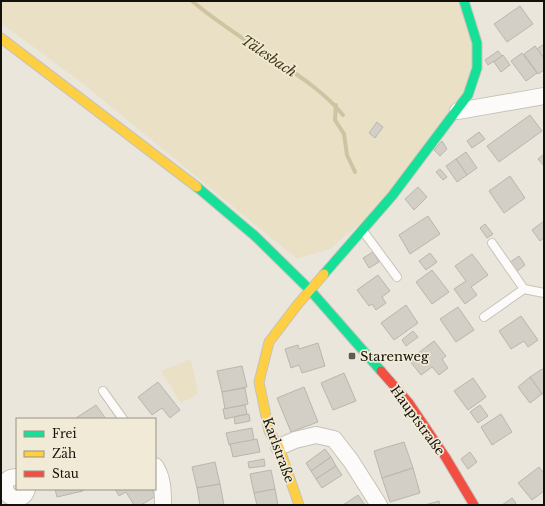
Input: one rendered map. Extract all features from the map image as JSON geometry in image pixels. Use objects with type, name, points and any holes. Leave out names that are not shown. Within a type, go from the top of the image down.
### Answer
[{"type":"street","points":[[310,290],[392,196],[458,111],[468,95],[477,68],[476,43],[464,1]]},
{"type":"street","name":"Hauptstraße","points":[[1,38],[178,172],[255,236],[310,290],[409,403],[446,458],[474,505]]},
{"type":"street","points":[[458,111],[544,96]]},
{"type":"street","name":"Karlstraße","points":[[299,505],[279,447],[269,430],[259,382],[269,342],[310,290]]},
{"type":"street","points":[[279,447],[295,440],[316,435],[334,439],[351,461],[379,505]]},
{"type":"street","points":[[156,468],[159,472],[163,486],[164,505]]},
{"type":"street","points":[[16,477],[6,481],[3,497],[16,501],[29,496]]},
{"type":"lane","points":[[362,230],[397,277]]},
{"type":"lane","points":[[492,243],[524,289],[544,294]]},
{"type":"lane","points":[[484,317],[524,289]]},
{"type":"lane","points":[[102,391],[122,418]]},
{"type":"shaded area","points":[[1,1],[465,1],[478,70],[396,193],[330,249],[297,259],[82,83],[1,23]]},
{"type":"shaded area","points":[[191,359],[198,394],[181,403],[161,371]]},
{"type":"building","points":[[520,6],[533,24],[507,42],[494,24]]},
{"type":"building","points":[[544,44],[544,58],[537,49]]},
{"type":"building","points":[[535,46],[544,58],[544,70],[538,74],[524,54]]},
{"type":"building","points":[[498,51],[502,56],[488,65],[485,60]]},
{"type":"building","points":[[522,53],[537,73],[526,81],[511,61]]},
{"type":"building","points":[[503,55],[510,65],[501,72],[494,62]]},
{"type":"building","points":[[530,115],[542,131],[499,162],[487,146]]},
{"type":"building","points":[[377,122],[383,127],[375,138],[369,133]]},
{"type":"building","points":[[479,132],[485,139],[472,148],[467,141]]},
{"type":"building","points":[[442,141],[447,149],[440,156],[434,150]]},
{"type":"building","points":[[466,152],[477,168],[467,175],[456,159]]},
{"type":"building","points":[[544,154],[544,166],[538,159]]},
{"type":"building","points":[[456,159],[467,175],[457,182],[446,166]]},
{"type":"building","points":[[440,169],[447,177],[443,180],[436,172]]},
{"type":"building","points":[[510,176],[525,198],[504,213],[489,191]]},
{"type":"building","points":[[418,187],[427,197],[414,210],[405,199]]},
{"type":"building","points":[[428,216],[440,234],[410,254],[399,235]]},
{"type":"building","points":[[544,221],[544,238],[540,241],[532,230]]},
{"type":"building","points":[[485,224],[493,234],[487,238],[480,228]]},
{"type":"building","points":[[373,252],[379,262],[369,268],[363,258]]},
{"type":"building","points":[[430,253],[437,262],[426,270],[419,261]]},
{"type":"building","points":[[472,254],[488,275],[471,287],[477,295],[465,304],[454,289],[466,281],[455,266]]},
{"type":"building","points":[[519,256],[525,265],[516,272],[509,263]]},
{"type":"building","points":[[432,270],[449,292],[432,304],[416,282]]},
{"type":"building","points":[[378,275],[390,291],[382,297],[386,303],[376,310],[372,304],[369,306],[357,290]]},
{"type":"building","points":[[406,305],[418,323],[394,340],[381,323]]},
{"type":"building","points":[[458,307],[474,330],[456,342],[440,319]]},
{"type":"building","points":[[521,316],[538,340],[528,347],[524,341],[511,349],[499,331]]},
{"type":"building","points":[[413,331],[418,337],[406,346],[402,340]]},
{"type":"building","points":[[434,341],[446,356],[442,359],[448,368],[439,375],[432,367],[421,375],[409,360]]},
{"type":"building","points":[[318,343],[325,366],[302,373],[299,365],[291,368],[285,349],[298,345],[299,349]]},
{"type":"building","points":[[242,366],[247,387],[222,392],[217,371]]},
{"type":"building","points":[[542,369],[544,371],[544,393],[542,394],[530,377]]},
{"type":"building","points":[[344,373],[356,401],[333,410],[321,383]]},
{"type":"building","points":[[530,377],[542,394],[530,403],[518,387]]},
{"type":"building","points":[[473,378],[486,397],[468,410],[454,391]]},
{"type":"building","points":[[158,382],[180,410],[170,418],[162,408],[152,415],[138,397]]},
{"type":"building","points":[[304,387],[318,422],[291,432],[277,398]]},
{"type":"building","points":[[245,388],[248,404],[225,409],[222,392]]},
{"type":"building","points":[[96,405],[105,418],[76,418]]},
{"type":"building","points":[[245,405],[247,414],[225,419],[223,409]]},
{"type":"building","points":[[480,405],[488,416],[478,423],[470,412]]},
{"type":"building","points":[[249,414],[250,421],[235,424],[234,417]]},
{"type":"building","points":[[501,414],[512,432],[492,445],[481,427]]},
{"type":"building","points":[[252,428],[254,440],[229,445],[226,433]]},
{"type":"building","points":[[257,439],[260,452],[233,457],[230,444]]},
{"type":"building","points":[[404,442],[413,468],[382,478],[374,451]]},
{"type":"building","points":[[325,449],[331,457],[311,471],[306,463]]},
{"type":"building","points":[[470,452],[477,462],[468,469],[461,459]]},
{"type":"building","points":[[331,457],[336,466],[316,479],[311,471]]},
{"type":"building","points":[[264,459],[265,466],[249,468],[248,462]]},
{"type":"building","points":[[215,462],[220,484],[197,488],[192,467]]},
{"type":"building","points":[[336,466],[342,475],[322,488],[316,479]]},
{"type":"building","points":[[539,467],[544,473],[544,491],[532,500],[518,483]]},
{"type":"building","points":[[413,468],[420,493],[390,502],[382,478]]},
{"type":"building","points":[[271,470],[275,489],[254,493],[250,474]]},
{"type":"building","points":[[220,484],[224,505],[200,505],[197,488]]},
{"type":"building","points":[[275,489],[278,505],[257,505],[254,493]]},
{"type":"building","points":[[55,490],[83,490],[83,491],[57,497]]},
{"type":"building","points":[[116,490],[152,490],[156,496],[141,505],[134,505],[126,492],[119,496]]},
{"type":"building","points":[[358,495],[365,505],[343,505]]},
{"type":"building","points":[[512,498],[516,503],[514,505],[502,505]]},
{"type":"building","points":[[439,501],[440,505],[425,505]]},
{"type":"waterway","name":"Tälesbach","points":[[192,1],[223,25],[295,73],[312,86],[343,115]]},
{"type":"waterway","points":[[336,105],[335,120],[344,134],[347,155],[355,172]]},
{"type":"traffic: fast","points":[[324,274],[392,196],[468,95],[477,68],[477,43],[464,1]]},
{"type":"traffic: fast","points":[[197,187],[255,236],[310,290],[381,371]]},
{"type":"traffic: slow","points":[[1,38],[197,187]]},
{"type":"traffic: slow","points":[[299,505],[279,447],[269,431],[259,382],[269,342],[298,304],[324,274]]},
{"type":"traffic: jam","points":[[381,371],[409,403],[446,458],[474,505]]},
{"type":"place","name":"Starenweg","points":[[352,356]]}]
